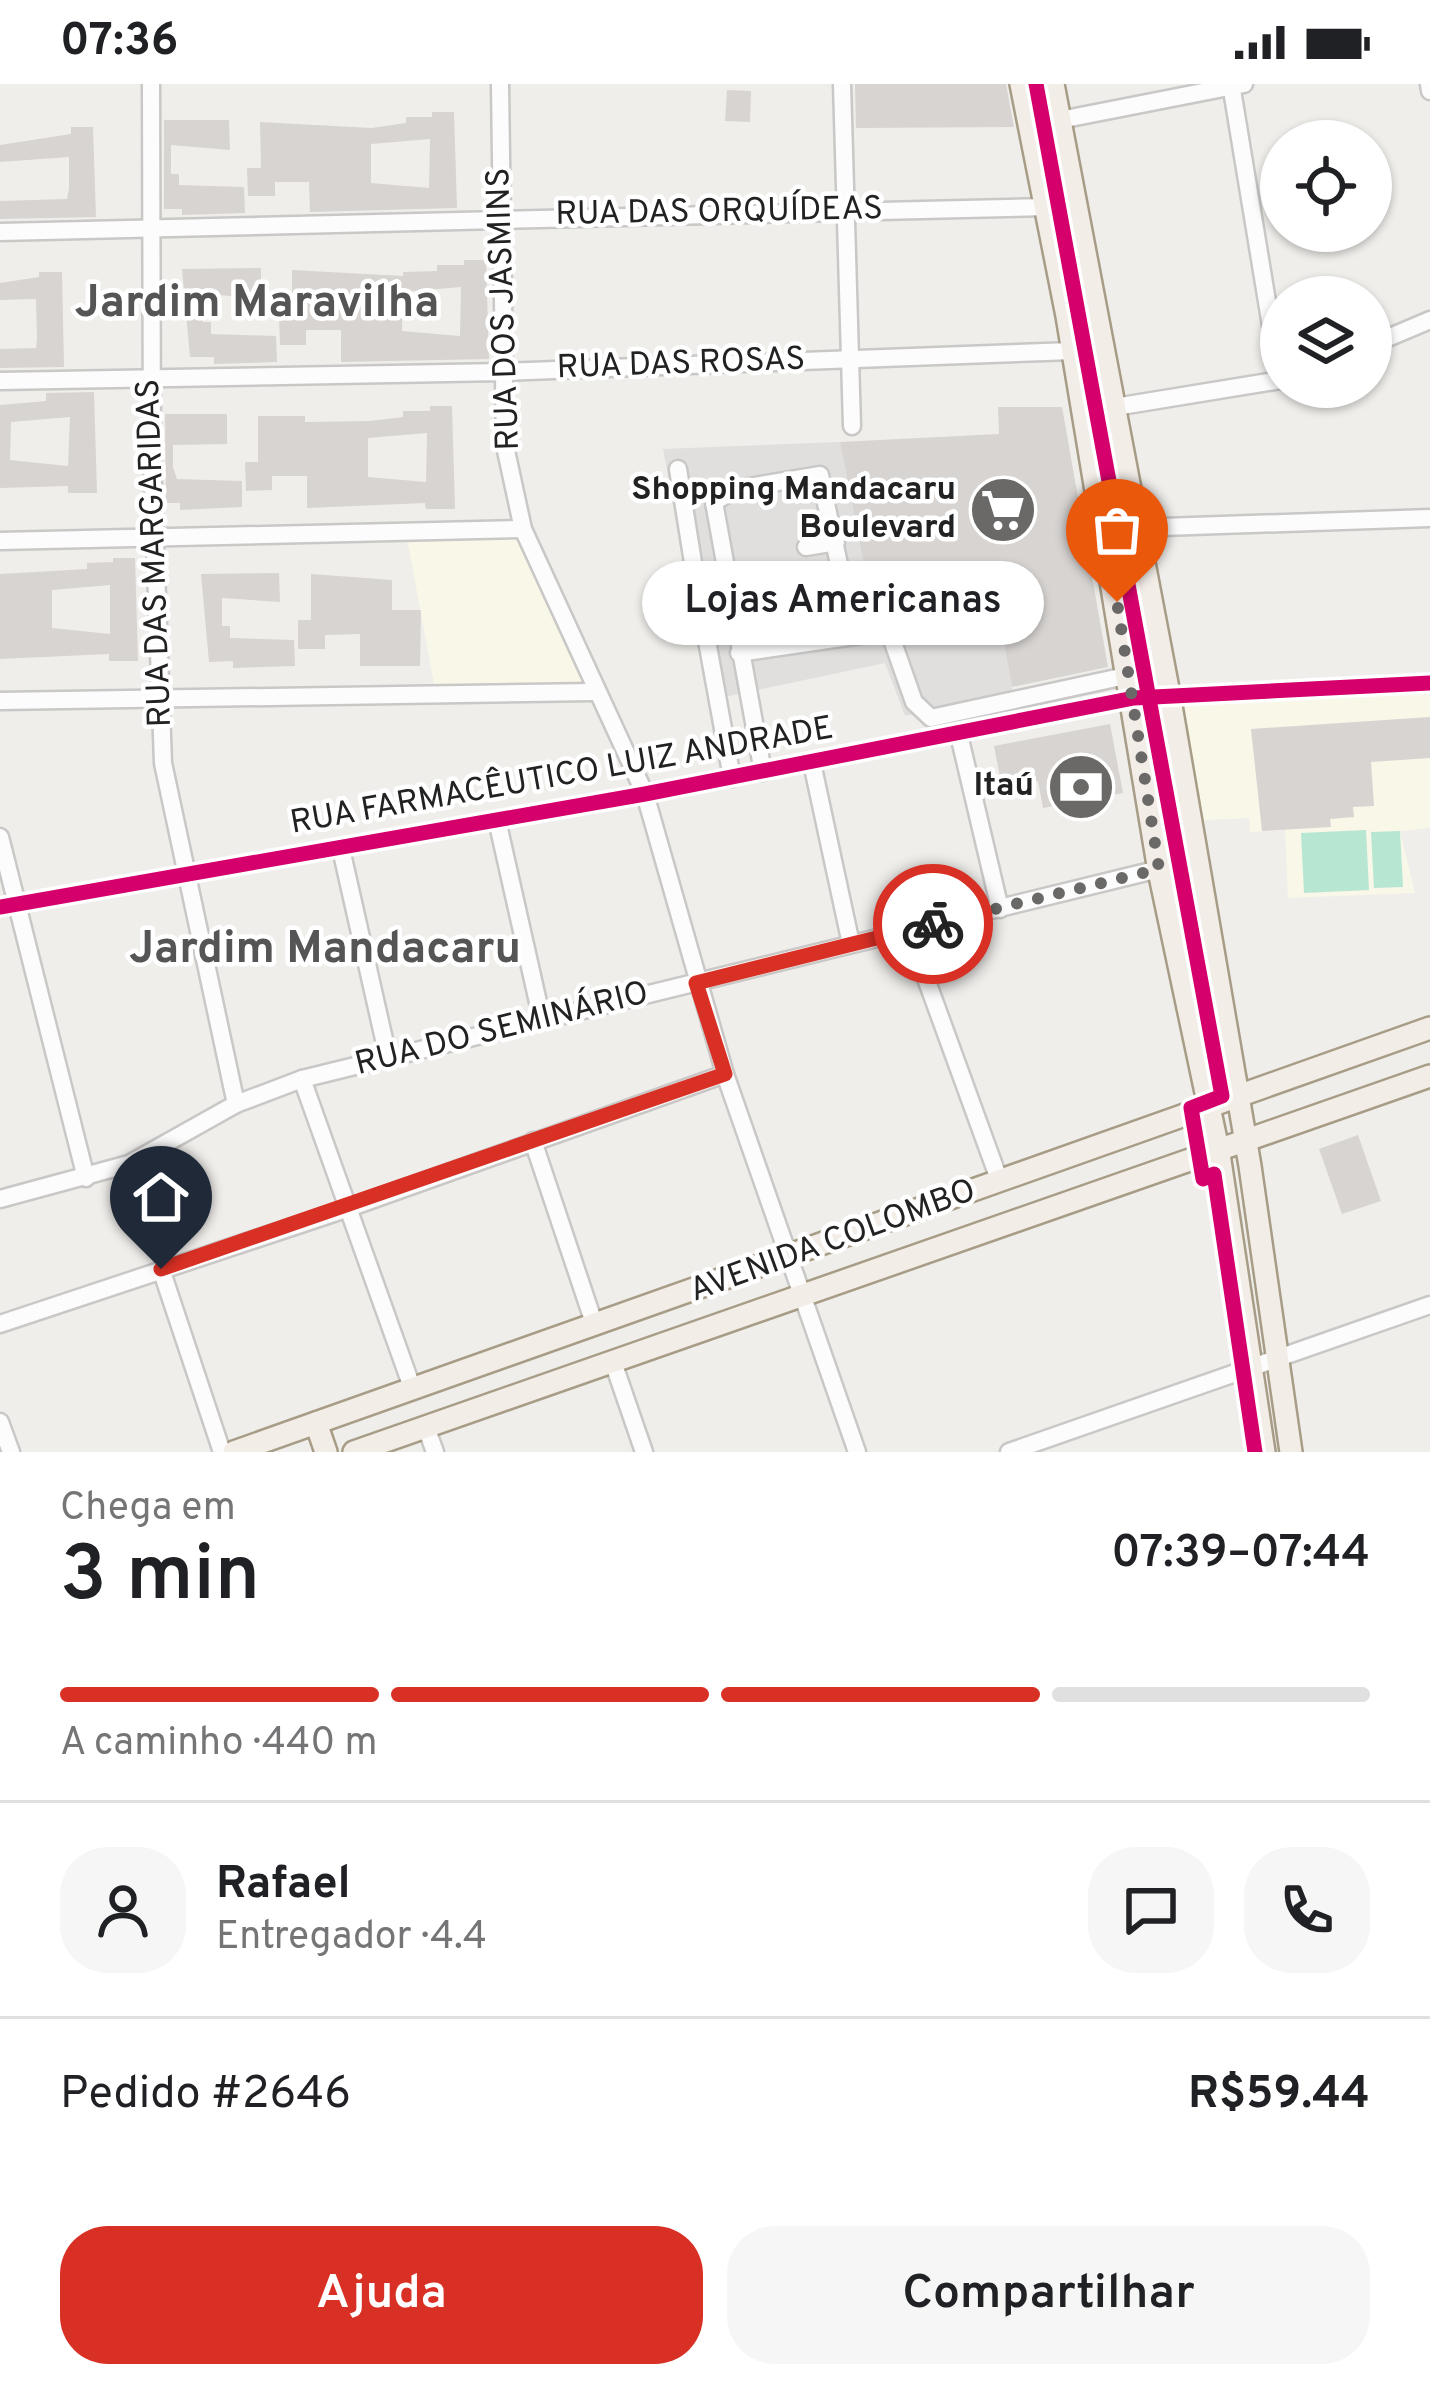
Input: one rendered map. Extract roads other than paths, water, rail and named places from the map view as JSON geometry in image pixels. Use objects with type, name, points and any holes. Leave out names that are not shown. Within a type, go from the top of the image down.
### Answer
[{"type":"main road","points":[[1021,84],[1130,675],[1159,869],[1219,1154],[1264,1452]]},
{"type":"main road","points":[[1052,84],[1169,694],[1246,1144],[1291,1452]]},
{"type":"main road","points":[[1183,987],[1216,982]]},
{"type":"main road","name":"AVENIDA COLOMBO","points":[[234,1452],[1430,1028]]},
{"type":"main road","name":"AVENIDA COLOMBO","points":[[354,1452],[1219,1154],[1430,1076]]},
{"type":"main road","points":[[316,1423],[326,1452]]},
{"type":"street","name":"RUA DAS MARGARIDAS","points":[[151,84],[158,699],[184,875],[236,1104]]},
{"type":"street","name":"RUA DOS JASMINS","points":[[500,84],[505,446],[523,529],[593,692],[645,794],[725,1074],[857,1452]]},
{"type":"street","points":[[842,84],[851,427]]},
{"type":"street","points":[[1060,120],[1235,85],[1265,276]]},
{"type":"street","name":"RUA DAS ORQUÍDEAS","points":[[0,232],[1047,207],[1077,200]]},
{"type":"street","points":[[1392,336],[1430,320]]},
{"type":"street","name":"RUA DAS ROSAS","points":[[0,381],[502,371],[1073,351]]},
{"type":"street","points":[[1115,407],[1260,383]]},
{"type":"street","points":[[677,469],[731,778]]},
{"type":"street","points":[[763,772],[714,502],[736,490],[820,475],[854,635]]},
{"type":"street","points":[[1104,529],[1430,518]]},
{"type":"street","points":[[0,541],[523,529]]},
{"type":"street","points":[[806,547],[836,542]]},
{"type":"street","points":[[695,574],[724,572]]},
{"type":"street","points":[[881,632],[921,742]]},
{"type":"street","points":[[739,653],[889,632],[914,702],[931,718],[1130,675]]},
{"type":"street","name":"RUA FARMACÊUTICO LUIZ ANDRADE","points":[[9,905],[645,794],[1134,698],[1430,683]]},
{"type":"street","points":[[0,700],[593,692]]},
{"type":"street","points":[[958,735],[1000,908]]},
{"type":"street","points":[[812,763],[851,944]]},
{"type":"street","points":[[497,820],[542,1020]]},
{"type":"street","points":[[0,837],[9,905],[86,1178]]},
{"type":"street","points":[[341,849],[388,1057]]},
{"type":"street","name":"RUA DO SEMINÁRIO","points":[[0,1199],[86,1178],[157,1151],[236,1104],[302,1079],[1159,869]]},
{"type":"street","points":[[908,929],[1000,1182]]},
{"type":"street","points":[[0,1324],[346,1209],[725,1074]]},
{"type":"street","points":[[302,1079],[412,1390]]},
{"type":"street","points":[[533,1142],[595,1326]]},
{"type":"street","points":[[161,1269],[222,1452]]},
{"type":"street","points":[[1009,1452],[1430,1305]]},
{"type":"street","points":[[613,1362],[644,1452]]},
{"type":"street","points":[[0,1422],[11,1452]]},
{"type":"street","points":[[426,1427],[435,1452]]},
{"type":"place","name":"Shopping Mandacaru Boulevard","points":[[1003,510]]},
{"type":"place","name":"Lojas Americanas","points":[[1117,602]]},
{"type":"place","name":"Itaú","points":[[1081,787]]},
{"type":"district","name":"Jardim Maravilha","points":[[257,304]]},
{"type":"district","name":"Jardim Mandacaru","points":[[325,950]]}]
